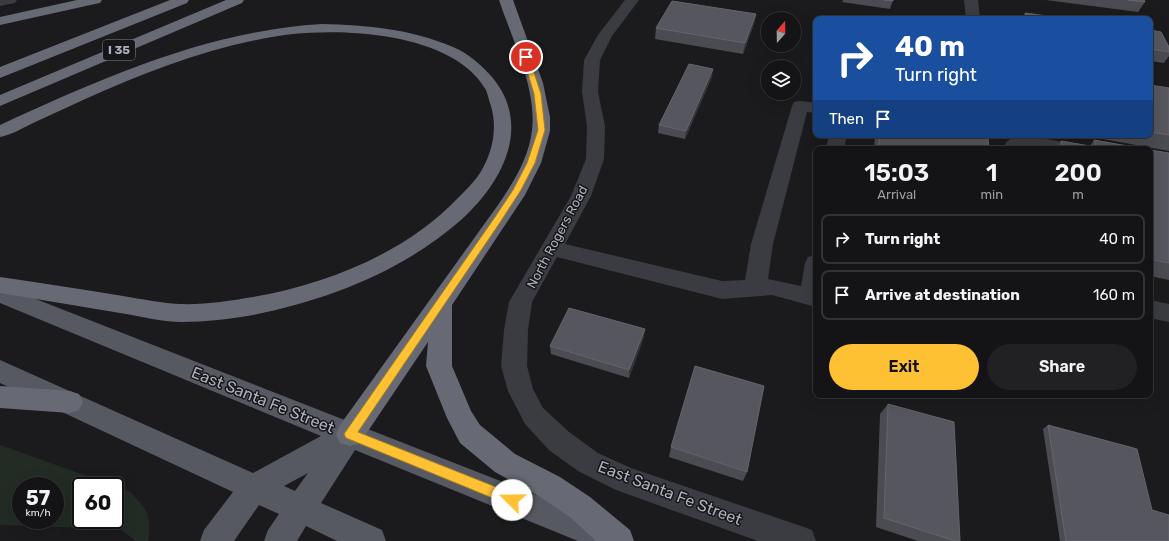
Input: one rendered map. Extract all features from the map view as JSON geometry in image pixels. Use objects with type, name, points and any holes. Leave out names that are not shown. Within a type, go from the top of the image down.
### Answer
[{"type":"highway","points":[[0,21],[95,0]]},
{"type":"highway","name":"I 35","points":[[0,73],[182,0]]},
{"type":"highway","name":"I 35","points":[[0,101],[237,0]]},
{"type":"highway","points":[[350,434],[517,190],[531,163],[541,130],[538,94],[506,0]]},
{"type":"highway","points":[[0,132],[122,78],[201,49],[266,34],[296,30],[344,28],[406,36],[447,50],[463,58],[476,68],[488,81],[496,94],[502,109],[503,126],[501,145],[494,164],[481,186],[462,207],[436,229],[410,247],[382,263],[346,279],[308,292],[262,304],[218,311],[181,313],[0,286]]},
{"type":"highway","points":[[441,303],[439,366],[460,418],[470,434],[505,463],[550,487],[580,507],[619,541]]},
{"type":"highway","points":[[0,397],[70,402]]},
{"type":"main road","name":"East Santa Fe Street","points":[[0,294],[615,541]]},
{"type":"main road","points":[[0,371],[371,541]]},
{"type":"main road","points":[[215,541],[254,488],[350,434]]},
{"type":"main road","points":[[279,541],[350,434]]},
{"type":"street","points":[[0,2],[10,0]]},
{"type":"street","name":"North Rogers Road","points":[[514,366],[516,330],[521,302],[581,196],[595,160],[596,126],[590,92],[592,60],[605,35],[632,0]]},
{"type":"street","points":[[971,0],[973,16]]},
{"type":"street","points":[[755,288],[762,244],[800,106],[813,108]]},
{"type":"street","points":[[1014,146],[1014,144],[1022,140],[1057,146]]},
{"type":"street","points":[[551,248],[722,290],[772,287],[813,297]]},
{"type":"street","points":[[1153,310],[1169,313]]},
{"type":"street","name":"East Santa Fe Street","points":[[514,366],[521,391],[534,416],[559,441],[588,462],[626,480],[801,541]]},
{"type":"shaded area","points":[[0,445],[90,477],[72,477],[72,527],[64,527],[64,477],[12,477],[12,525],[0,525]]},
{"type":"shaded area","points":[[124,489],[129,491],[147,513],[149,525],[148,541],[136,541],[120,529],[124,529]]},
{"type":"building","points":[[1128,0],[1144,0],[1145,2]]},
{"type":"building","points":[[672,1],[756,14],[745,43],[656,28]]},
{"type":"building","points":[[1025,13],[1048,16],[1026,16]]},
{"type":"building","points":[[1153,31],[1161,32],[1169,47],[1169,52],[1153,49]]},
{"type":"building","points":[[689,64],[713,69],[686,131],[659,125]]},
{"type":"building","points":[[1153,85],[1169,88],[1169,135],[1153,132]]},
{"type":"building","points":[[880,138],[988,138],[989,146],[878,146]]},
{"type":"building","points":[[1094,140],[1128,146],[1096,146]]},
{"type":"building","points":[[1061,141],[1090,146],[1062,146]]},
{"type":"building","points":[[1153,150],[1169,153],[1169,263],[1153,260]]},
{"type":"building","points":[[569,308],[645,329],[629,370],[550,346]]},
{"type":"building","points":[[695,366],[764,386],[747,472],[671,447]]},
{"type":"building","points":[[888,404],[954,422],[960,541],[955,541],[884,518]]},
{"type":"building","points":[[1048,425],[1137,449],[1152,510],[1169,515],[1169,541],[1066,541]]},
{"type":"route","points":[[512,500],[350,434],[498,219],[517,190],[531,163],[538,145],[541,130],[538,94],[526,57]]}]
